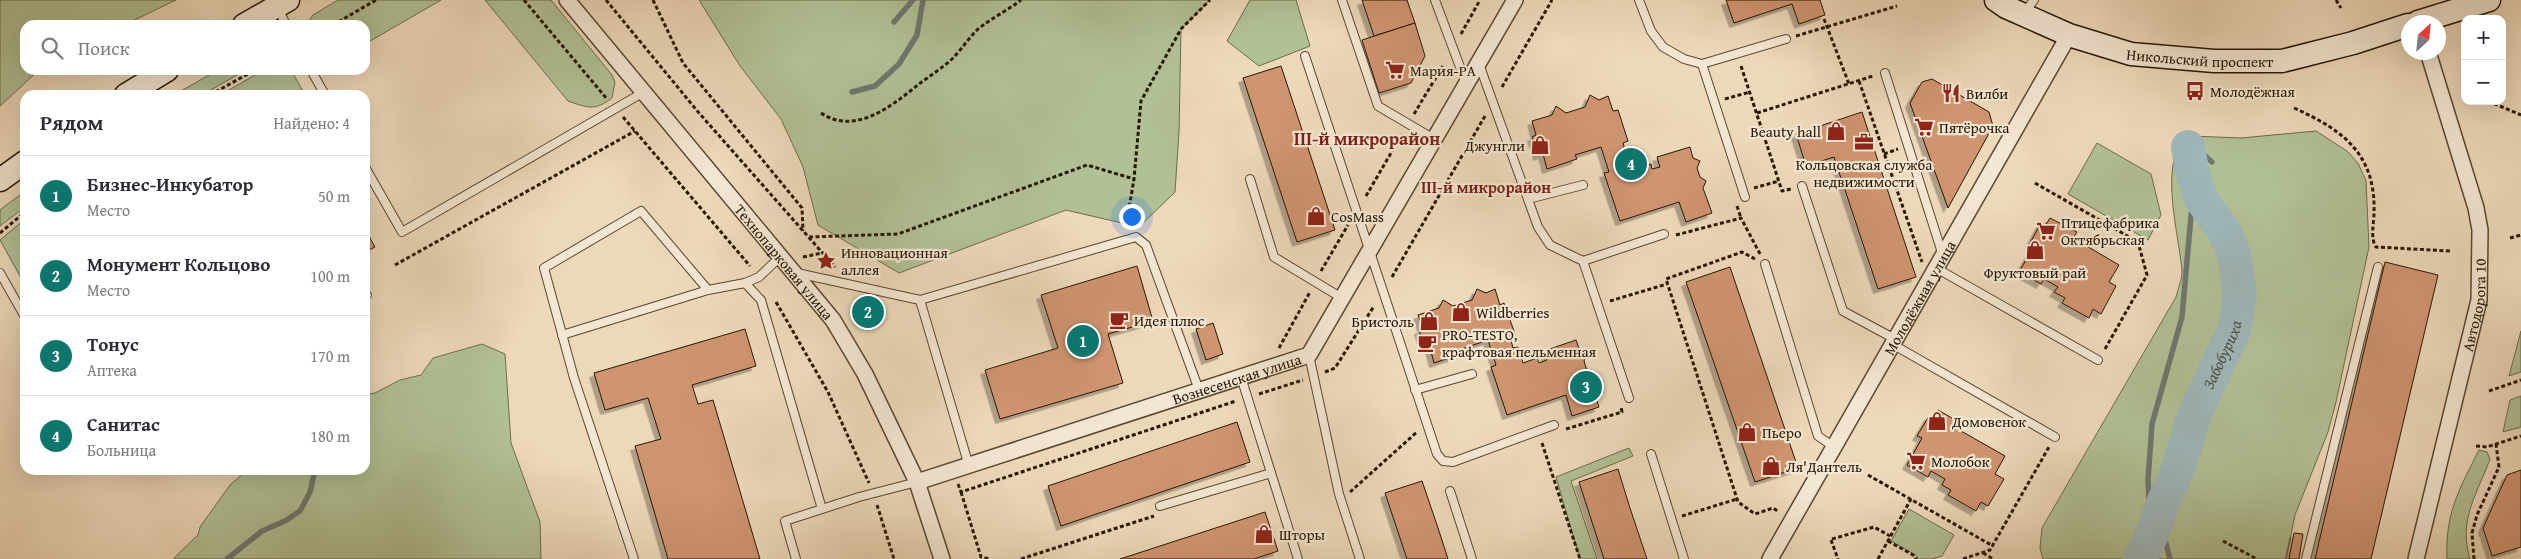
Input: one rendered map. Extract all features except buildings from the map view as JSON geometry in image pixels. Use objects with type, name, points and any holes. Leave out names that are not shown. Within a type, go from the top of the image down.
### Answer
[{"type":"main road","name":"Никольский проспект","points":[[1996,0],[2028,7],[2069,35],[2132,54],[2214,61],[2282,61],[2353,43],[2401,28]]},
{"type":"main road","points":[[2441,15],[2489,0]]},
{"type":"main road","points":[[257,20],[284,10]]},
{"type":"main road","points":[[134,90],[159,75]]},
{"type":"main road","points":[[0,180],[20,166]]},
{"type":"street","name":"Технопарковая улица","points":[[567,0],[834,320],[860,366],[917,482],[942,559]]},
{"type":"street","name":"Вознесенская улица","points":[[917,482],[1309,356],[1515,0]]},
{"type":"street","name":"Молодёжная улица","points":[[1770,559],[2069,35]]},
{"type":"street","name":"Автодорога 10","points":[[2416,559],[2479,300],[2481,260],[2476,208],[2430,60]]},
{"type":"lane","points":[[1342,0],[1378,106],[1434,139]]},
{"type":"lane","points":[[1435,0],[1452,50],[1467,85]]},
{"type":"lane","points":[[1640,0],[1651,31],[1663,47],[1684,59],[1702,64],[1737,52],[1786,40]]},
{"type":"lane","points":[[1305,56],[1369,252],[1384,290],[1414,390],[1437,454],[1443,461],[1452,462],[1554,425]]},
{"type":"lane","points":[[1479,64],[1494,101],[1538,227],[1550,245],[1583,261],[1664,234]]},
{"type":"lane","points":[[1702,64],[1745,197]]},
{"type":"lane","points":[[1885,73],[1939,262],[2098,360]]},
{"type":"lane","points":[[314,75],[322,90]]},
{"type":"lane","points":[[370,176],[402,232],[644,92]]},
{"type":"lane","points":[[1250,179],[1274,257],[1342,298]]},
{"type":"lane","points":[[1528,199],[1582,185]]},
{"type":"lane","points":[[1802,186],[1843,311],[2055,437]]},
{"type":"lane","points":[[634,559],[574,378],[544,268],[641,211],[708,290]]},
{"type":"lane","points":[[795,272],[920,300],[1136,237],[1146,245],[1199,390]]},
{"type":"lane","points":[[562,335],[708,290],[745,283],[759,277],[780,256]]},
{"type":"lane","points":[[1583,261],[1629,398]]},
{"type":"lane","points":[[1765,264],[1818,436],[1834,446]]},
{"type":"lane","points":[[2306,559],[2378,267]]},
{"type":"lane","points":[[0,273],[20,308]]},
{"type":"lane","points":[[745,283],[761,300],[822,509]]},
{"type":"lane","points":[[920,300],[964,467]]},
{"type":"lane","points":[[1309,356],[1341,500],[1360,559]]},
{"type":"lane","points":[[1414,390],[1472,374]]},
{"type":"lane","points":[[1241,377],[1298,559]]},
{"type":"lane","points":[[1651,454],[1684,559]]},
{"type":"lane","points":[[1160,506],[1271,473]]},
{"type":"lane","points":[[796,559],[785,521],[874,493],[917,482]]},
{"type":"lane","points":[[1450,491],[1472,559]]},
{"type":"path","points":[[342,20],[376,0]]},
{"type":"path","points":[[524,0],[768,287],[828,392],[874,493],[894,559]]},
{"type":"path","points":[[606,0],[699,113],[851,285]]},
{"type":"path","points":[[653,0],[683,63],[802,208],[803,232]]},
{"type":"path","points":[[821,113],[839,122],[852,122],[878,113],[900,100],[953,58],[963,44],[993,18],[1021,0]]},
{"type":"path","points":[[1130,239],[1126,227],[1134,178],[1141,101],[1181,29],[1210,0]]},
{"type":"path","points":[[1286,385],[1278,350],[1356,211],[1480,0]]},
{"type":"path","points":[[961,492],[1335,368],[1384,290],[1552,0]]},
{"type":"path","points":[[2336,0],[2341,8]]},
{"type":"path","points":[[1786,40],[1897,6]]},
{"type":"path","points":[[1824,19],[1849,84]]},
{"type":"path","points":[[1737,52],[1782,191],[1802,186]]},
{"type":"path","points":[[1757,113],[1885,73]]},
{"type":"path","points":[[219,90],[245,75]]},
{"type":"path","points":[[1859,81],[1917,249]]},
{"type":"path","points":[[1714,101],[1750,92]]},
{"type":"path","points":[[2497,105],[2521,115]]},
{"type":"path","points":[[2294,108],[2334,130],[2364,157],[2370,174],[2374,209],[2373,240],[2376,246],[2450,251]]},
{"type":"path","points":[[395,265],[634,131]]},
{"type":"path","points":[[808,237],[898,234],[1087,164],[1134,178]]},
{"type":"path","points":[[1769,184],[1779,181]]},
{"type":"path","points":[[2035,183],[2138,242],[2147,275],[2098,360]]},
{"type":"path","points":[[0,233],[20,216]]},
{"type":"path","points":[[1664,234],[1675,235],[1741,218],[1765,264]]},
{"type":"path","points":[[2510,238],[2521,234]]},
{"type":"path","points":[[1765,264],[1742,252],[1666,279],[1737,499],[1755,514],[1773,508],[1793,519]]},
{"type":"path","points":[[1597,305],[1667,284]]},
{"type":"path","points":[[2489,391],[2521,380]]},
{"type":"path","points":[[1554,425],[1556,432],[1622,412],[1620,403],[1629,398]]},
{"type":"path","points":[[1341,500],[1426,423]]},
{"type":"path","points":[[1538,430],[1580,559]]},
{"type":"path","points":[[2476,446],[2487,447],[2521,436]]},
{"type":"path","points":[[1963,559],[1990,550],[2055,437]]},
{"type":"path","points":[[2474,559],[2472,533],[2477,514],[2499,467],[2496,444]]},
{"type":"path","points":[[964,467],[958,482],[981,557],[990,559]]},
{"type":"path","points":[[1868,475],[1993,546]]},
{"type":"path","points":[[1672,519],[1737,499]]},
{"type":"path","points":[[1878,559],[1911,499]]},
{"type":"path","points":[[1021,559],[1157,515],[1160,506]]},
{"type":"path","points":[[1838,559],[1832,539],[1874,527],[1890,536]]},
{"type":"path","points":[[1888,541],[1915,556],[1916,559]]},
{"type":"path","points":[[2223,541],[2257,559]]},
{"type":"path","points":[[1983,552],[1993,559]]},
{"type":"green space","points":[[0,0],[176,0],[134,20],[20,20],[20,75],[34,75],[0,106]]},
{"type":"green space","points":[[338,0],[441,0],[370,41],[370,20],[310,20],[313,15]]},
{"type":"green space","points":[[485,0],[551,0],[612,75],[615,82],[612,98],[596,107],[568,101]]},
{"type":"green space","points":[[699,0],[1210,0],[1181,29],[1179,132],[1175,192],[1139,227],[1066,210],[899,273],[818,225],[803,167],[781,119],[740,66]]},
{"type":"green space","points":[[1250,0],[1296,0],[1310,46],[1259,66],[1227,41]]},
{"type":"green space","points":[[209,75],[237,75],[211,90],[183,90]]},
{"type":"green space","points":[[255,75],[294,75],[302,90],[229,90]]},
{"type":"green space","points":[[2316,131],[2347,151],[2358,163],[2366,181],[2369,247],[2336,402],[2328,432],[2295,515],[2286,559],[2043,559],[2040,548],[2042,528],[2176,297],[2182,271],[2174,218],[2172,177],[2174,159],[2180,145],[2191,136],[2241,138]]},
{"type":"green space","points":[[2097,143],[2151,174],[2161,215],[2148,240],[2068,194]]},
{"type":"green space","points":[[20,195],[20,211],[0,226],[0,210]]},
{"type":"green space","points":[[20,223],[20,276],[0,240]]},
{"type":"green space","points":[[2521,331],[2521,372],[2509,376]]},
{"type":"green space","points":[[482,344],[505,354],[511,443],[540,522],[541,559],[173,559],[198,535],[200,527],[230,485],[241,475],[370,475],[370,394],[400,380],[421,375],[433,358]]},
{"type":"green space","points":[[2521,396],[2521,427],[2503,432],[2510,400]]},
{"type":"green space","points":[[1629,448],[1633,456],[1571,481],[1597,559],[1580,559],[1556,477]]},
{"type":"green space","points":[[2479,450],[2487,452],[2490,459],[2468,519],[2466,532],[2470,559],[2447,559],[2448,528],[2451,515],[2460,490]]},
{"type":"green space","points":[[1909,509],[1954,535],[1942,556],[1932,559],[1918,559],[1917,556],[1891,541]]},
{"type":"waterway","name":"Забобуриха","points":[[894,22],[913,0]]},
{"type":"waterway","points":[[852,92],[875,86],[899,64],[917,35],[923,0]]},
{"type":"waterway","name":"Забобуриха","points":[[2140,559],[2176,475],[2195,413],[2234,330],[2240,296],[2235,257],[2225,233],[2200,197],[2188,147]]},
{"type":"waterway","points":[[2189,154],[2202,153],[2212,162]]},
{"type":"waterway","points":[[2151,537],[2148,480],[2152,424],[2182,317],[2191,216],[2196,183]]},
{"type":"waterway","points":[[227,559],[262,531],[285,521],[300,511],[310,492],[314,475]]},
{"type":"waterway","points":[[2161,509],[2164,536],[2170,559]]},
{"type":"place","name":"Мария-РА","points":[[1395,70]]},
{"type":"place","name":"Молодёжная","points":[[2195,91]]},
{"type":"place","name":"Вилби","points":[[1951,93]]},
{"type":"place","name":"Пятёрочка","points":[[1924,127]]},
{"type":"place","name":"Beauty hall","points":[[1836,131]]},
{"type":"place","name":"Кольцовская служба недвижимости","points":[[1864,142]]},
{"type":"place","name":"Джунгли","points":[[1540,145]]},
{"type":"place","name":"Санитас","points":[[1631,164]]},
{"type":"place","name":"CosMass","points":[[1316,216]]},
{"type":"place","name":"Птицефабрика Октябрьская","points":[[2046,231]]},
{"type":"place","name":"Фруктовый рай","points":[[2035,250]]},
{"type":"place","name":"Инновационная аллея","points":[[826,261]]},
{"type":"place","name":"Монумент Кольцово","points":[[868,312]]},
{"type":"place","name":"Wildberries","points":[[1461,312]]},
{"type":"place","name":"Идея плюс","points":[[1119,320]]},
{"type":"place","name":"Бристоль","points":[[1429,321]]},
{"type":"place","name":"Бизнес-Инкубатор","points":[[1083,341]]},
{"type":"place","name":"PRO-TESTO, крафтовая пельменная","points":[[1427,343]]},
{"type":"place","name":"Тонус","points":[[1586,387]]},
{"type":"place","name":"Домовенок","points":[[1937,421]]},
{"type":"place","name":"Пьеро","points":[[1747,432]]},
{"type":"place","name":"Молобок","points":[[1916,461]]},
{"type":"place","name":"Ля'Дантель","points":[[1771,466]]},
{"type":"place","name":"Шторы","points":[[1264,534]]},
{"type":"district","name":"III-й микрорайон","points":[[1367,138]]},
{"type":"district","name":"III-й микрорайон","points":[[1486,187]]}]
